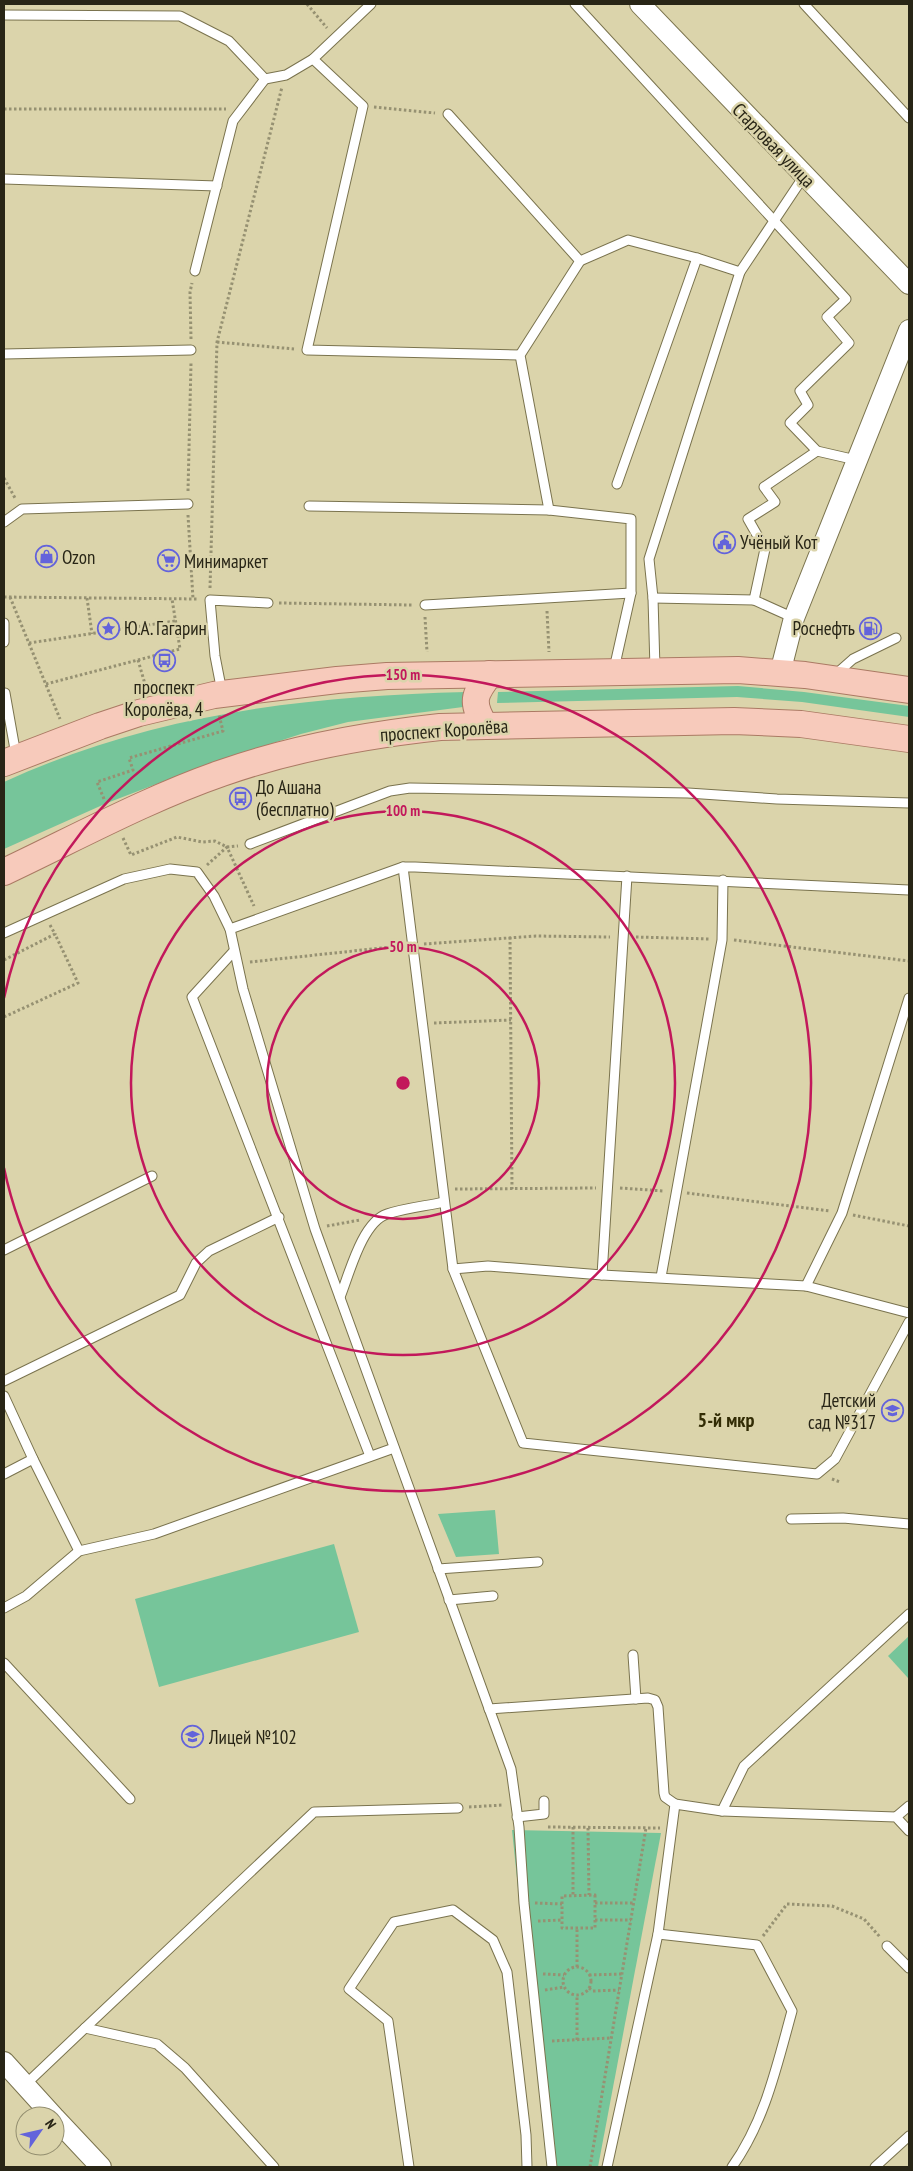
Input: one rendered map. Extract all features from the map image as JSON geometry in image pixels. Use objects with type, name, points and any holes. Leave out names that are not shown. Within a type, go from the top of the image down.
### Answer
[{"type":"main road","points":[[10,760],[75,734],[139,713],[222,694],[387,676],[738,670],[830,678],[909,690]]},
{"type":"main road","points":[[486,726],[474,702],[479,688],[490,674]]},
{"type":"main road","name":"проспект Королёва","points":[[4,872],[144,805],[220,774],[307,748],[386,733],[440,727],[734,720],[802,724],[909,739]]},
{"type":"street","name":"Стартовая улица","points":[[640,4],[909,284]]},
{"type":"street","points":[[780,673],[794,618],[909,330]]},
{"type":"street","points":[[4,2062],[44,2106]]},
{"type":"street","points":[[65,2129],[101,2167]]},
{"type":"lane","points":[[195,270],[233,121],[265,79],[286,75],[313,59],[371,4]]},
{"type":"lane","points":[[575,4],[773,222],[846,299],[827,318],[849,343],[800,391],[808,405],[790,423],[817,451],[856,460]]},
{"type":"lane","points":[[818,4],[807,7],[909,118]]},
{"type":"lane","points":[[4,15],[180,16],[229,41],[265,79]]},
{"type":"lane","points":[[313,59],[363,106],[307,350],[520,355]]},
{"type":"lane","points":[[448,114],[580,261]]},
{"type":"lane","points":[[655,671],[653,598],[649,559],[740,272],[804,176]]},
{"type":"lane","points":[[4,179],[217,186]]},
{"type":"lane","points":[[549,510],[520,355],[580,261],[628,240],[697,258],[740,272]]},
{"type":"lane","points":[[617,484],[697,258]]},
{"type":"lane","points":[[4,354],[191,350]]},
{"type":"lane","points":[[754,600],[765,549],[748,519],[775,502],[764,487],[817,451]]},
{"type":"lane","points":[[4,522],[22,509],[188,504]]},
{"type":"lane","points":[[309,506],[549,510],[632,519],[631,593],[616,660],[616,672]]},
{"type":"lane","points":[[424,605],[631,593]]},
{"type":"lane","points":[[653,598],[754,600],[794,618]]},
{"type":"lane","points":[[222,694],[215,656],[210,600],[268,603]]},
{"type":"lane","points":[[4,623],[4,642]]},
{"type":"lane","points":[[830,678],[853,659],[896,638]]},
{"type":"lane","points":[[4,690],[10,760]]},
{"type":"lane","points":[[250,844],[390,791],[410,788],[688,793],[777,799],[909,803]]},
{"type":"lane","points":[[403,867],[453,1269],[523,1442],[818,1474],[835,1459],[909,1322]]},
{"type":"lane","points":[[230,929],[403,867],[723,880],[909,890]]},
{"type":"lane","points":[[4,933],[124,879],[170,869],[197,872],[214,896],[230,929],[243,989],[316,1229],[511,1769],[518,1822],[524,1903],[552,2167]]},
{"type":"lane","points":[[602,1275],[627,876]]},
{"type":"lane","points":[[661,1277],[722,940],[723,880]]},
{"type":"lane","points":[[234,951],[192,998],[279,1217],[370,1456]]},
{"type":"lane","points":[[806,1286],[842,1213],[909,998]]},
{"type":"lane","points":[[4,1248],[152,1176]]},
{"type":"lane","points":[[340,1297],[361,1244],[371,1226],[385,1214],[444,1202]]},
{"type":"lane","points":[[4,1381],[180,1295],[196,1263],[209,1252],[279,1217]]},
{"type":"lane","points":[[453,1269],[488,1266],[602,1275],[806,1286],[909,1313]]},
{"type":"lane","points":[[4,1396],[33,1460],[79,1551]]},
{"type":"lane","points":[[4,1608],[26,1596],[79,1551],[154,1534],[394,1448]]},
{"type":"lane","points":[[4,1474],[33,1460]]},
{"type":"lane","points":[[791,1519],[843,1518],[909,1524]]},
{"type":"lane","points":[[438,1570],[538,1562]]},
{"type":"lane","points":[[449,1600],[493,1596]]},
{"type":"lane","points":[[722,1811],[744,1766],[909,1614]]},
{"type":"lane","points":[[632,1655],[636,1699]]},
{"type":"lane","points":[[4,1663],[130,1799]]},
{"type":"lane","points":[[489,1709],[648,1698],[655,1700],[658,1707],[664,1793],[668,1800],[674,1804],[722,1811],[896,1817],[909,1806]]},
{"type":"lane","points":[[518,1822],[544,1814],[544,1801]]},
{"type":"lane","points":[[607,2167],[658,1934],[674,1804]]},
{"type":"lane","points":[[25,2085],[314,1812],[458,1808]]},
{"type":"lane","points":[[896,1817],[909,1831]]},
{"type":"lane","points":[[409,2167],[388,2021],[349,1988],[394,1922],[453,1910],[493,1940],[507,1972],[526,2135],[527,2167]]},
{"type":"lane","points":[[658,1934],[757,1945],[792,2011],[769,2094],[746,2149],[732,2167]]},
{"type":"lane","points":[[887,1946],[909,1968]]},
{"type":"lane","points":[[85,2028],[157,2044],[185,2068],[274,2167]]},
{"type":"lane","points":[[875,2167],[909,2136]]},
{"type":"path","points":[[307,4],[336,38]]},
{"type":"path","points":[[4,597],[210,600],[217,342],[286,75]]},
{"type":"path","points":[[363,106],[448,114]]},
{"type":"path","points":[[4,109],[242,109]]},
{"type":"path","points":[[193,599],[188,504],[191,350],[190,292],[195,270]]},
{"type":"path","points":[[217,342],[307,350]]},
{"type":"path","points":[[4,478],[22,509]]},
{"type":"path","points":[[10,597],[60,719]]},
{"type":"path","points":[[87,598],[92,634]]},
{"type":"path","points":[[547,598],[549,653]]},
{"type":"path","points":[[46,684],[180,649],[172,599]]},
{"type":"path","points":[[268,603],[424,605],[427,652]]},
{"type":"path","points":[[29,643],[175,621]]},
{"type":"path","points":[[138,660],[147,694]]},
{"type":"path","points":[[197,872],[228,848],[259,918]]},
{"type":"path","points":[[4,1018],[78,983],[45,915]]},
{"type":"path","points":[[4,960],[55,934]]},
{"type":"path","points":[[510,937],[512,1189]]},
{"type":"path","points":[[237,964],[412,945],[510,937],[744,940],[909,961]]},
{"type":"path","points":[[422,1024],[511,1020]]},
{"type":"path","points":[[316,1229],[385,1214]]},
{"type":"path","points":[[458,1808],[515,1805]]},
{"type":"path","points":[[518,1822],[588,1828],[670,1827]]},
{"type":"path","points":[[573,1827],[573,1896]]},
{"type":"path","points":[[588,1828],[589,1895]]},
{"type":"path","points":[[590,2167],[646,1828]]},
{"type":"path","points":[[589,1895],[595,1895],[595,1928],[562,1928],[562,1896],[589,1895]]},
{"type":"path","points":[[524,1903],[562,1904]]},
{"type":"path","points":[[595,1903],[634,1903]]},
{"type":"path","points":[[757,1945],[787,1904],[832,1906],[864,1919],[887,1946]]},
{"type":"path","points":[[526,1922],[562,1920]]},
{"type":"path","points":[[595,1920],[631,1920]]},
{"type":"path","points":[[577,1928],[577,1968]]},
{"type":"path","points":[[532,1975],[564,1975],[572,1968],[577,1968],[586,1971],[589,1975],[589,1988],[586,1992],[577,1995],[572,1994],[564,1987],[564,1975]]},
{"type":"path","points":[[589,1975],[622,1974]]},
{"type":"path","points":[[533,1992],[564,1987]]},
{"type":"path","points":[[589,1988],[593,1991],[619,1990]]},
{"type":"path","points":[[577,1995],[577,2040]]},
{"type":"path","points":[[538,2042],[611,2038]]},
{"type":"green space","points":[[738,686],[804,692],[909,706],[909,717],[802,702],[737,697],[497,703],[498,692]]},
{"type":"green space","points":[[466,692],[463,707],[348,722],[301,734],[214,762],[107,803],[4,849],[4,782],[60,759],[116,740],[230,713],[288,704],[347,698]]},
{"type":"green space","points":[[495,1510],[499,1554],[456,1557],[438,1514]]},
{"type":"green space","points":[[334,1544],[359,1632],[159,1687],[135,1599]]},
{"type":"green space","points":[[909,1636],[909,1677],[908,1678],[888,1656]]},
{"type":"green space","points":[[512,1830],[661,1833],[598,2167],[547,2167]]},
{"type":"place","name":"Учёный Кот","points":[[724,542]]},
{"type":"place","name":"Ozon","points":[[46,557]]},
{"type":"place","name":"Минимаркет","points":[[168,561]]},
{"type":"place","name":"Ю.А. Гагарин","points":[[108,628]]},
{"type":"place","name":"Роснефть","points":[[871,628]]},
{"type":"place","name":"проспект Королёва, 4","points":[[164,661]]},
{"type":"place","name":"До Ашана (бесплатно)","points":[[240,798]]},
{"type":"place","name":"Детский сад №317","points":[[892,1411]]},
{"type":"place","name":"Лицей №102","points":[[193,1737]]},
{"type":"district","name":"5-й мкр","points":[[726,1420]]}]
